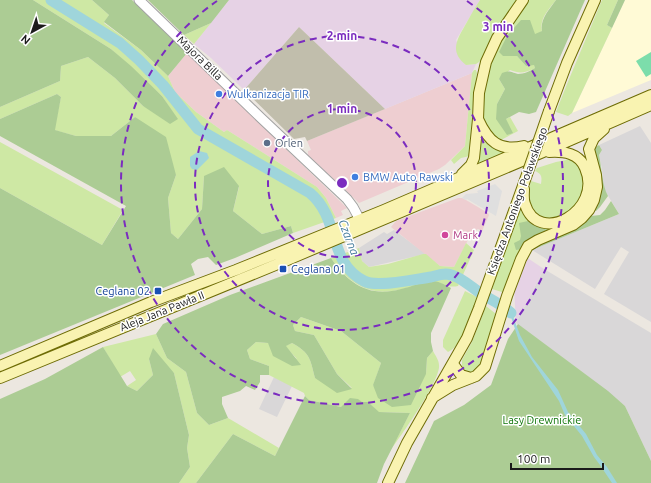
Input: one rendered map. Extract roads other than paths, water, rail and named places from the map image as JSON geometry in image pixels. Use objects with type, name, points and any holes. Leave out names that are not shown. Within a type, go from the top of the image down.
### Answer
[{"type":"main road","points":[[457,178],[467,170],[474,158],[479,93],[486,62],[497,38],[523,0]]},
{"type":"main road","name":"Księdza Antoniego Poławskiego","points":[[388,483],[400,456],[467,338],[488,284],[549,112],[594,2]]},
{"type":"main road","points":[[341,232],[360,220],[651,95]]},
{"type":"main road","points":[[322,240],[541,153],[651,105]]},
{"type":"main road","points":[[478,119],[488,137],[500,146],[516,148],[548,140]]},
{"type":"main road","points":[[432,398],[453,384],[471,378],[481,372],[486,364],[507,296],[521,259],[528,246],[538,240],[574,225],[589,210],[594,200],[597,187],[596,175],[589,149],[592,141],[600,132],[619,119]]},
{"type":"main road","points":[[524,182],[524,201],[526,208],[532,216],[541,222],[551,223],[563,221],[574,214],[583,205],[589,182],[586,170],[581,161],[576,156],[568,152],[555,151],[541,153]]},
{"type":"main road","name":"Aleja Jana Pawła II","points":[[0,366],[151,302],[322,240]]},
{"type":"main road","name":"Aleja Jana Pawła II","points":[[0,378],[272,266],[322,240]]},
{"type":"main road","points":[[453,364],[461,375],[471,378]]},
{"type":"street","name":"Majora Billa","points":[[139,0],[347,199],[360,220]]},
{"type":"water","points":[[199,151],[207,153],[209,158],[197,170],[192,169],[190,166],[190,157]]},
{"type":"water","points":[[508,308],[511,311],[520,335],[532,357],[558,390],[568,412],[586,434],[597,455],[617,483],[612,483],[582,436],[565,415],[559,401],[519,341],[511,317],[507,311]]},
{"type":"waterway","name":"Czarna","points":[[51,0],[120,43],[163,85],[198,129],[310,193],[320,203],[331,227],[344,263],[352,273],[364,281],[378,284],[407,281],[442,274],[455,276],[511,313]]},
{"type":"place","name":"Wulkanizacja TIR","points":[[219,94]]},
{"type":"place","name":"Orlen","points":[[267,143]]},
{"type":"place","name":"BMW Auto Rawski","points":[[355,177]]},
{"type":"place","name":"Mark","points":[[445,235]]},
{"type":"place","name":"Ceglana 01","points":[[283,269]]},
{"type":"place","name":"Ceglana 02","points":[[158,291]]},
{"type":"park label","name":"Lasy Drewnickie","points":[[542,420]]}]
